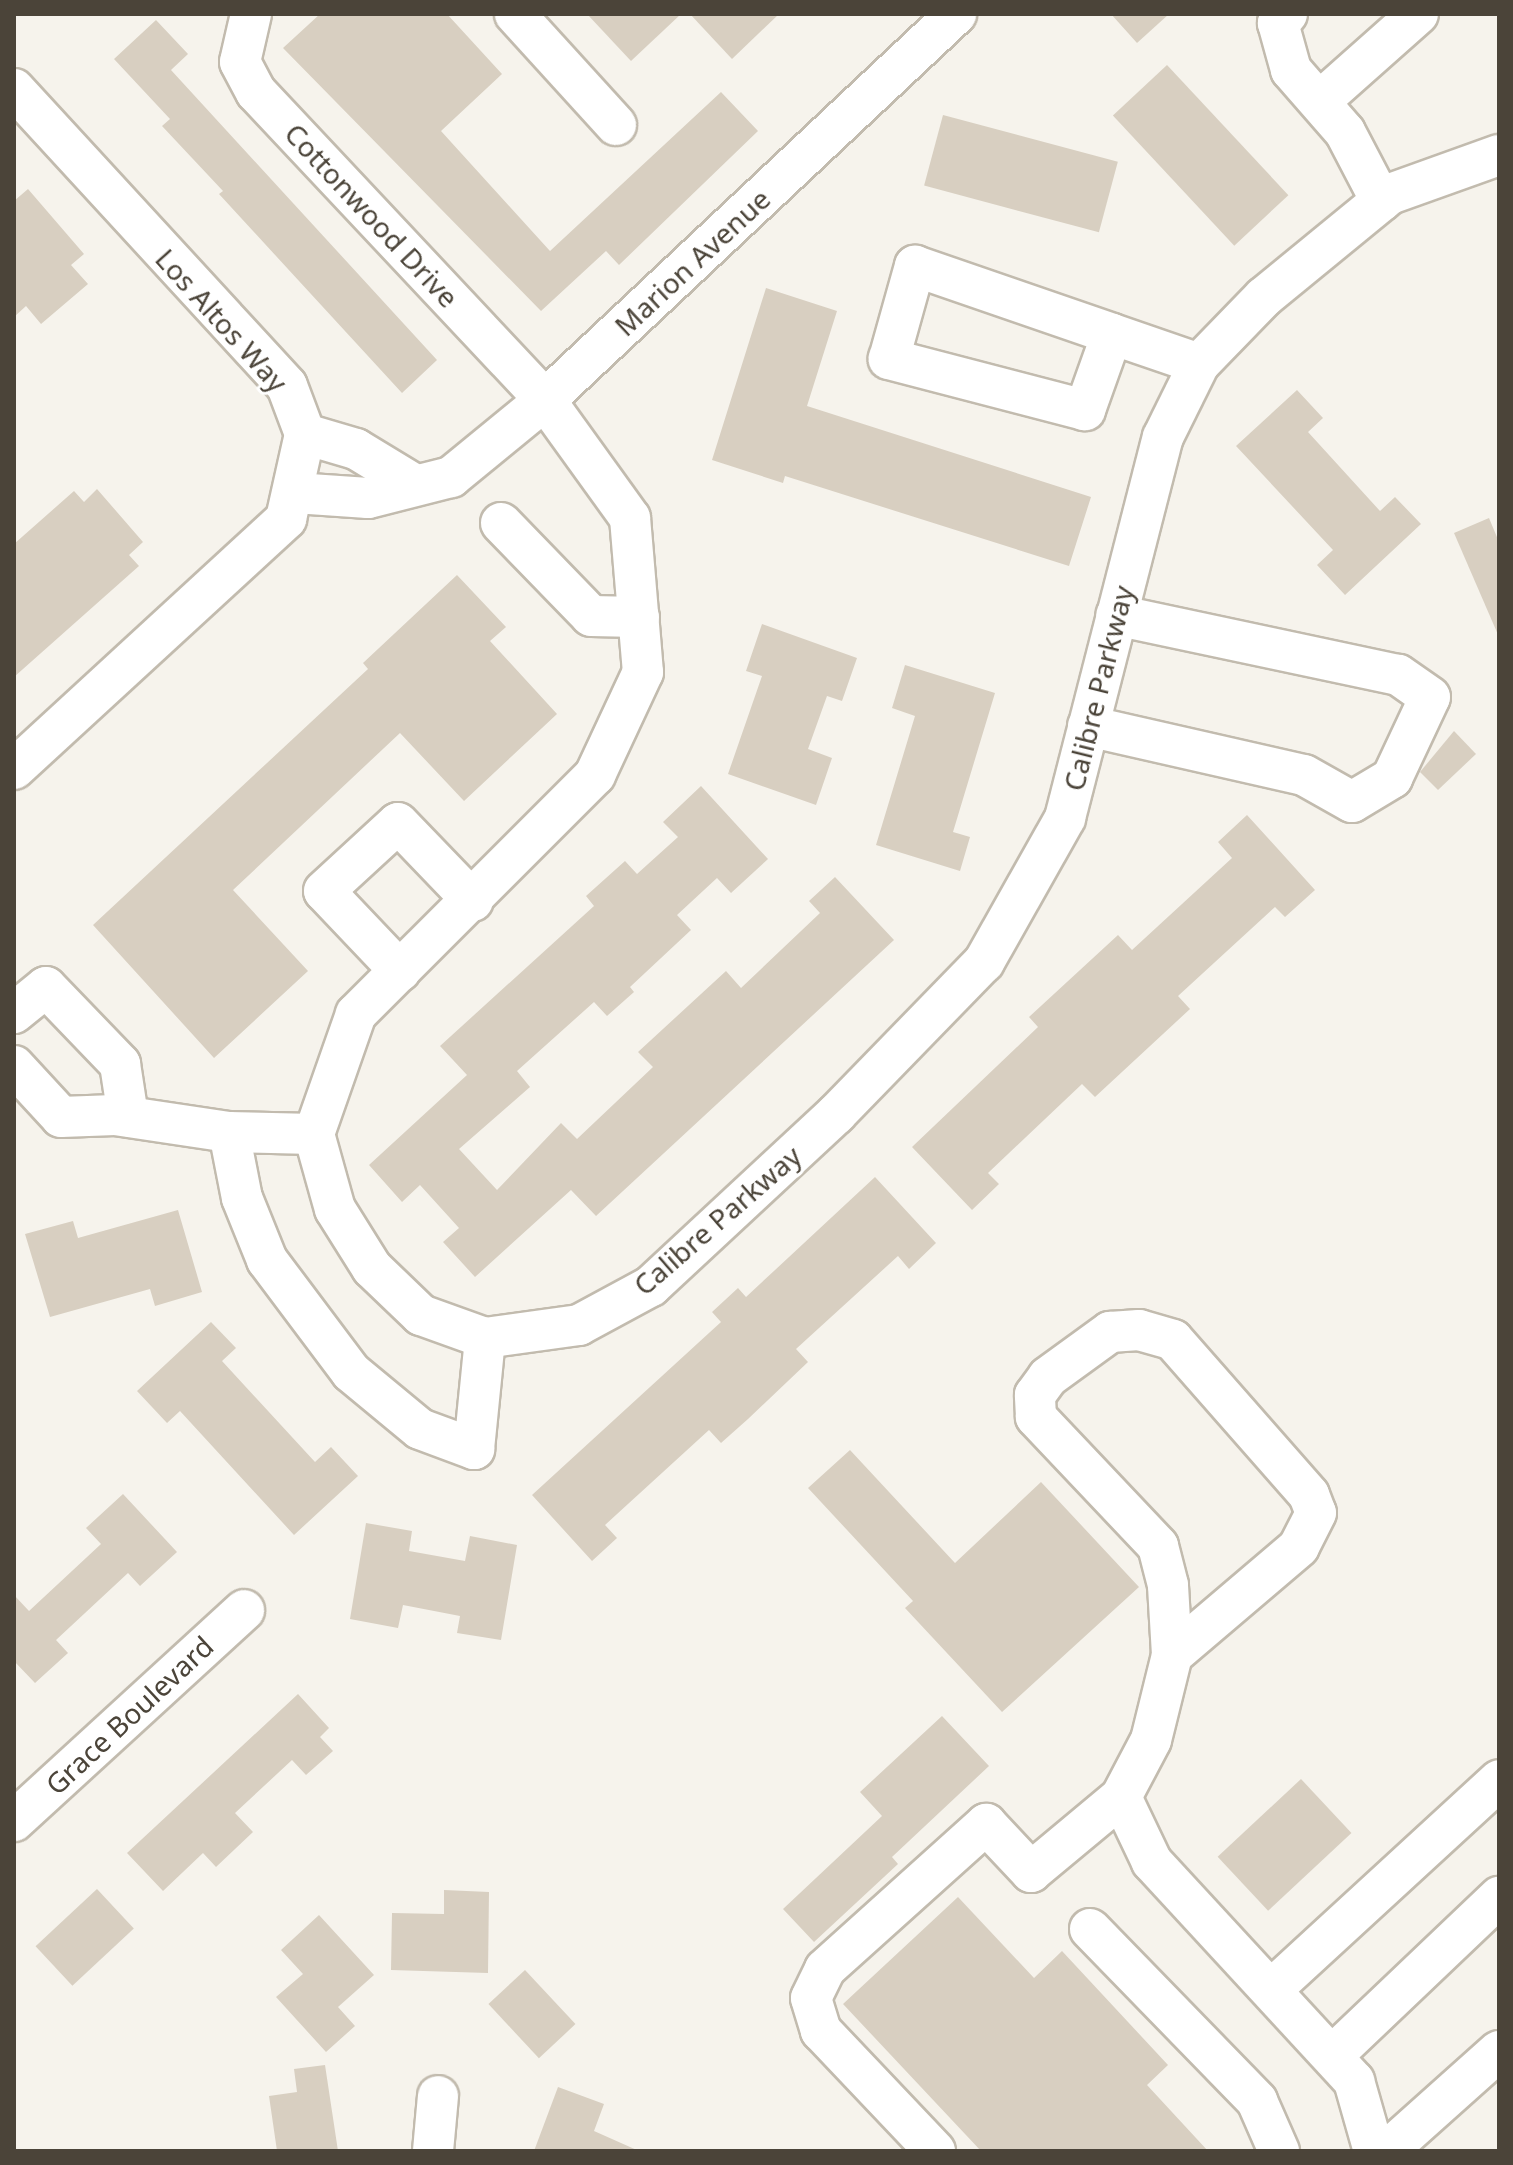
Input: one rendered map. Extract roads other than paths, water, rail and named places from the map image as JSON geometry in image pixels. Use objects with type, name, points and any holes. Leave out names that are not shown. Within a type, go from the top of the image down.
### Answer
[{"type":"street","name":"Cottonwood Drive","points":[[251,14],[240,62],[256,92],[545,400]]},
{"type":"street","points":[[515,14],[616,125]]},
{"type":"street","name":"Marion Avenue","points":[[295,493],[368,498],[412,483],[451,477],[545,400],[956,14]]},
{"type":"street","points":[[1287,14],[1278,23],[1291,70],[1345,132],[1381,201]]},
{"type":"street","points":[[1320,101],[1418,14]]},
{"type":"street","name":"Los Altos Way","points":[[14,89],[287,386],[305,434]]},
{"type":"street","name":"Calibre Parkway","points":[[314,1134],[335,1209],[372,1268],[421,1315],[485,1338],[579,1325],[651,1286],[836,1114],[984,962],[1065,818],[1163,437],[1199,364],[1264,297],[1381,201],[1499,155]]},
{"type":"street","points":[[1112,334],[1085,410],[889,359],[915,266],[1199,364]]},
{"type":"street","points":[[14,1066],[61,1117],[128,1116],[229,1132],[314,1134],[356,1014],[473,901],[595,775],[643,672],[630,518],[545,400]]},
{"type":"street","points":[[14,769],[286,519],[295,493],[305,434],[356,449],[412,483]]},
{"type":"street","points":[[501,523],[591,616],[639,617]]},
{"type":"street","points":[[1088,726],[1304,775],[1352,802],[1392,778],[1430,697],[1398,675],[1116,615]]},
{"type":"street","points":[[400,971],[324,891],[398,823],[473,901]]},
{"type":"street","points":[[14,1013],[46,987],[120,1064],[128,1116]]},
{"type":"street","points":[[229,1132],[242,1198],[267,1260],[351,1372],[420,1429],[474,1449],[485,1338]]},
{"type":"street","points":[[935,2151],[821,2031],[811,1998],[825,1969],[986,1824],[1031,1872],[1121,1797],[1151,1740],[1172,1655],[1168,1585],[1158,1546],[1036,1417],[1035,1395],[1048,1377],[1110,1332],[1139,1330],[1173,1340],[1309,1495],[1316,1513],[1289,1557],[1172,1655]]},
{"type":"street","name":"Grace Boulevard","points":[[14,1821],[244,1610]]},
{"type":"street","points":[[1271,1990],[1499,1780]]},
{"type":"street","points":[[1121,1797],[1152,1862],[1354,2081],[1374,2151]]},
{"type":"street","points":[[1332,2056],[1499,1897]]},
{"type":"street","points":[[1090,1929],[1257,2101],[1279,2151]]},
{"type":"street","points":[[1387,2151],[1499,2051]]},
{"type":"street","points":[[433,2151],[438,2096]]}]
